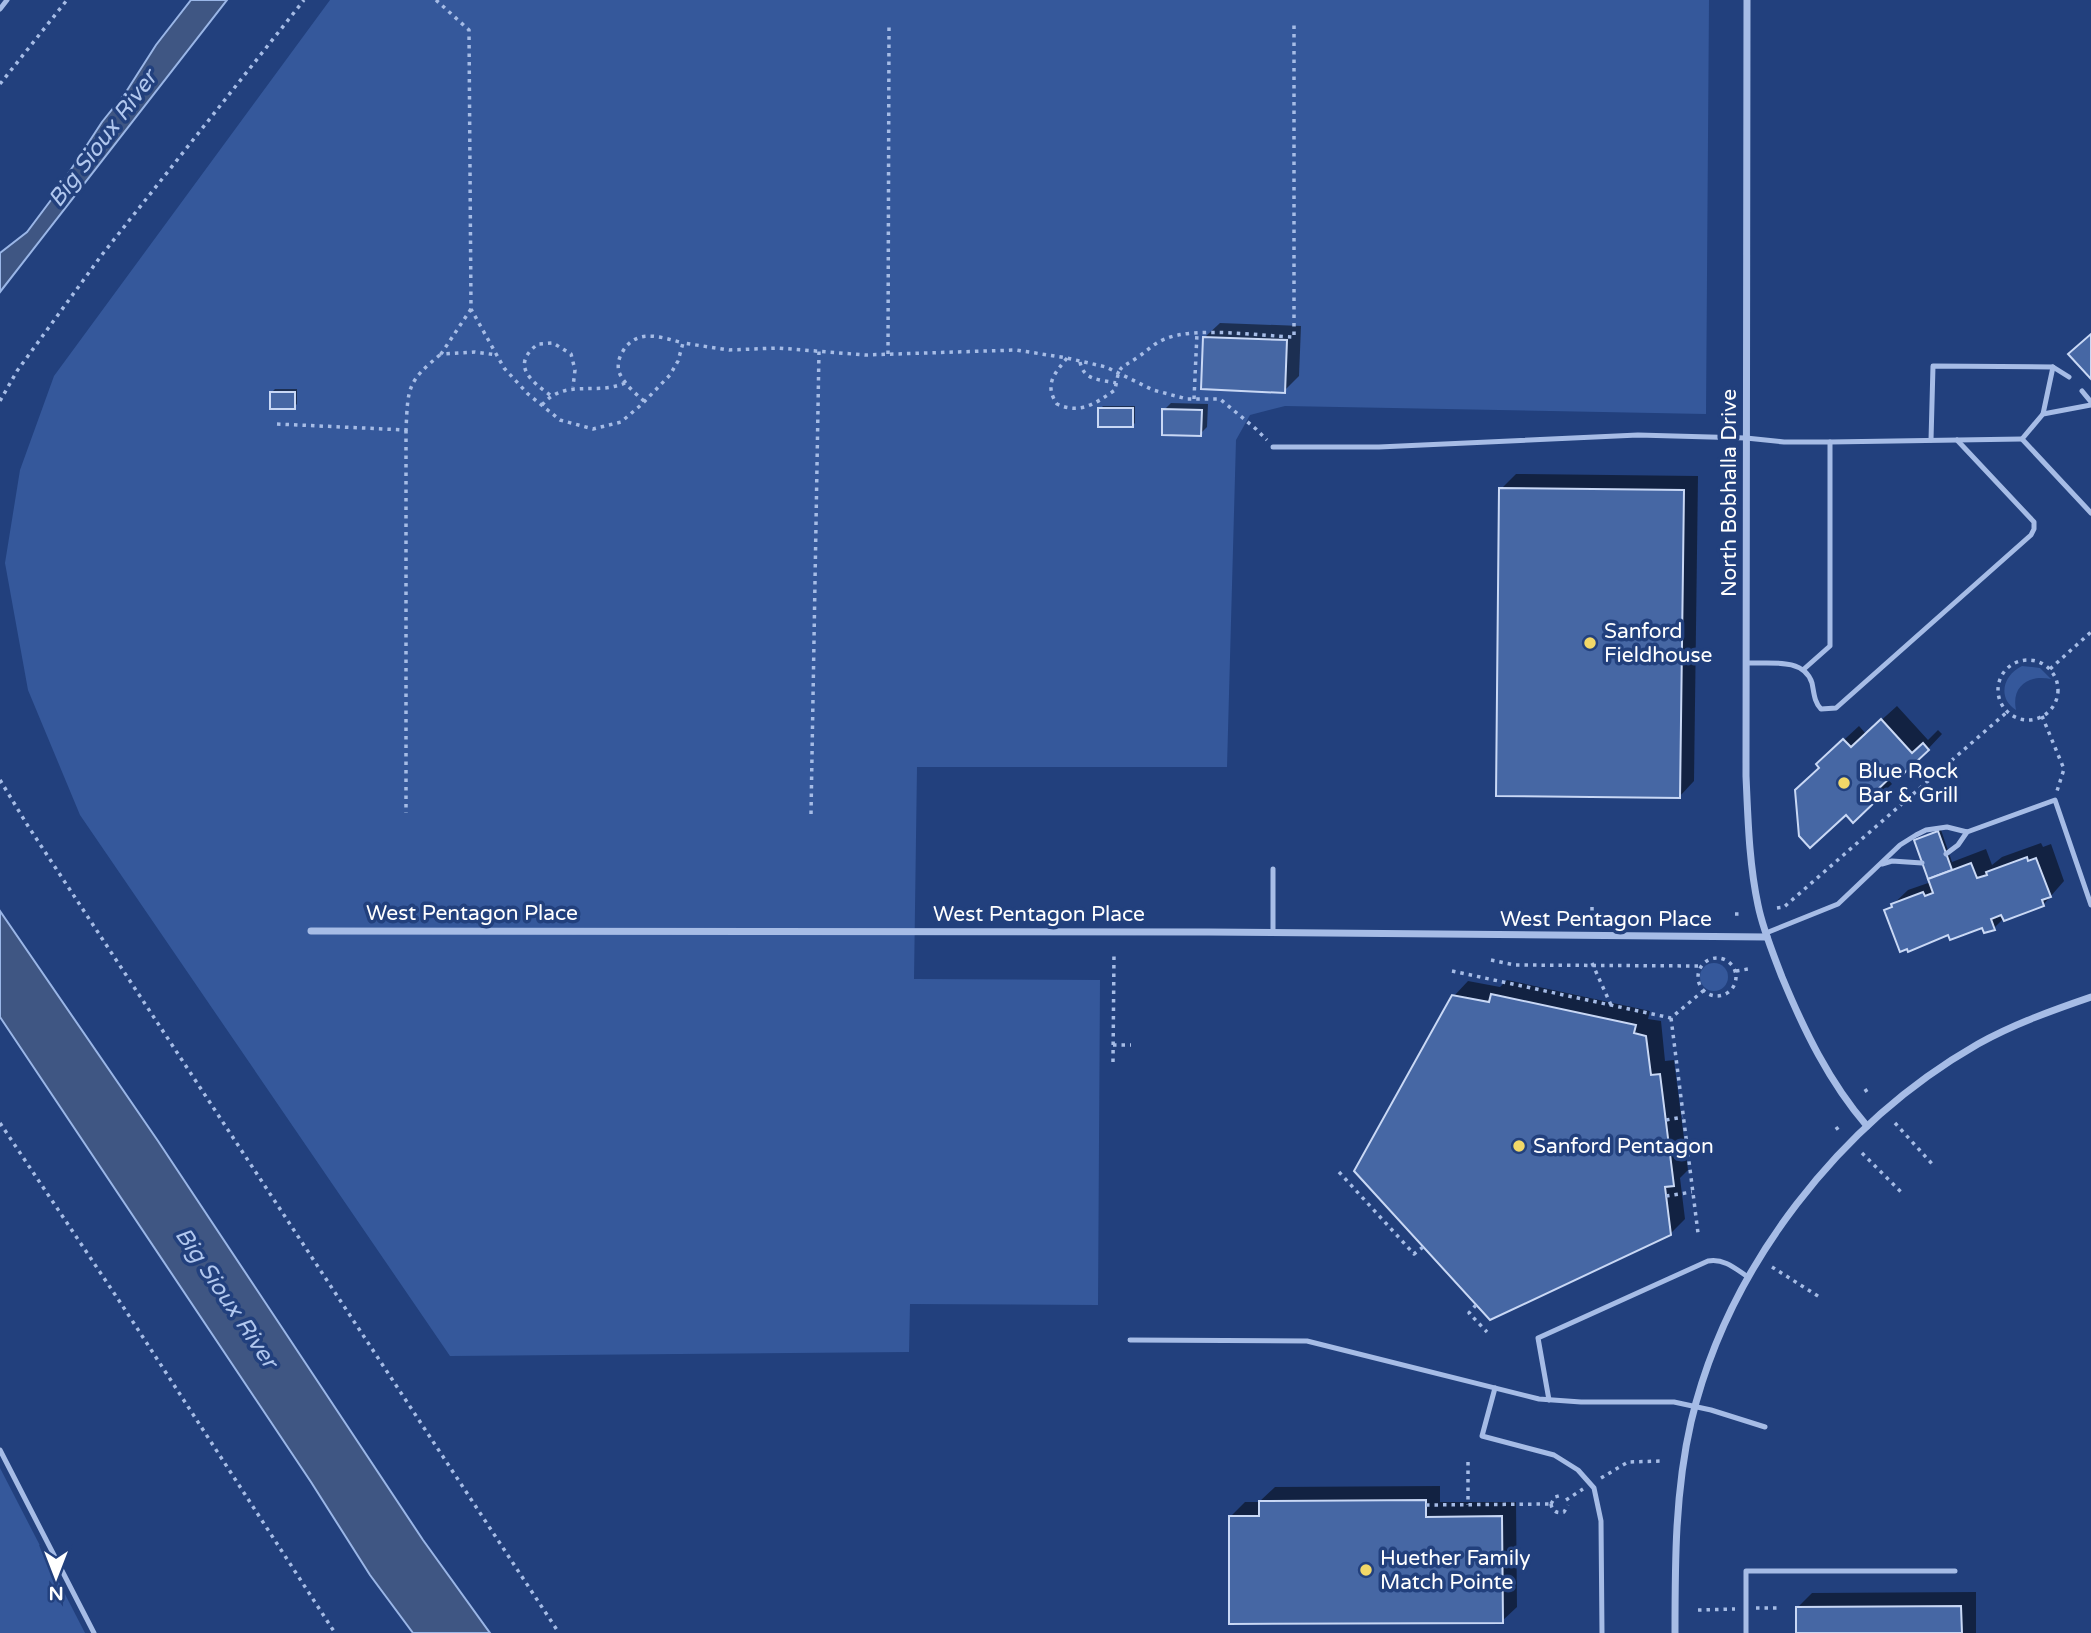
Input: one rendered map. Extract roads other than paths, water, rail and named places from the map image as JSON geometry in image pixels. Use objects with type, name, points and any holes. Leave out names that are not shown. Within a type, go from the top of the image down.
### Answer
[{"type":"street","name":"North Bobhalla Drive","points":[[1747,0],[1746,663],[1749,838],[1757,904],[1793,1004],[1820,1059],[1867,1126]]},
{"type":"street","name":"West Pentagon Place","points":[[311,931],[1766,935]]},
{"type":"street","points":[[1675,1633],[1675,1538],[1679,1490],[1696,1406],[1710,1363],[1748,1277],[1782,1222],[1816,1180],[1884,1108],[1910,1088],[1980,1042],[2091,997]]},
{"type":"lane","points":[[0,9],[7,0]]},
{"type":"lane","points":[[1931,440],[1933,366],[2053,367],[2069,377]]},
{"type":"lane","points":[[2022,439],[2043,414],[2053,367]]},
{"type":"lane","points":[[2043,414],[2091,403],[2082,391]]},
{"type":"lane","points":[[1273,447],[1379,447],[1638,435],[1746,438],[1784,442],[2022,439],[2091,513]]},
{"type":"lane","points":[[1746,663],[1797,666],[1804,669],[1811,681],[1817,705],[1821,709],[1836,708],[2031,535],[2034,522],[1957,440]]},
{"type":"lane","points":[[1804,669],[1830,646],[1830,442]]},
{"type":"lane","points":[[1766,935],[1838,904],[1907,840],[1926,830],[1947,827],[1967,832],[2055,800],[2091,905]]},
{"type":"lane","points":[[1946,854],[1958,845],[1967,832]]},
{"type":"lane","points":[[1879,865],[1892,861],[1922,863]]},
{"type":"lane","points":[[1273,869],[1273,933]]},
{"type":"lane","points":[[1549,1400],[1538,1338],[1708,1261],[1725,1262],[1748,1277]]},
{"type":"lane","points":[[1130,1340],[1307,1341],[1549,1400],[1674,1402],[1765,1427]]},
{"type":"lane","points":[[1494,1388],[1482,1436],[1554,1455],[1578,1470],[1591,1484],[1601,1521],[1602,1633]]},
{"type":"lane","points":[[0,1450],[94,1633]]},
{"type":"lane","points":[[1746,1633],[1746,1571],[1955,1571]]},
{"type":"water","name":"Big Sioux River","points":[[191,0],[227,0],[0,292],[0,253],[27,232],[156,45]]},
{"type":"water","name":"Big Sioux River","points":[[0,911],[158,1141],[423,1540],[490,1633],[413,1633],[370,1575],[311,1482],[0,1017]]},
{"type":"place","name":"Sanford Fieldhouse","points":[[1590,643]]},
{"type":"place","name":"Blue Rock Bar & Grill","points":[[1844,783]]},
{"type":"place","name":"Sanford Pentagon","points":[[1519,1146]]},
{"type":"place","name":"Huether Family Match Pointe","points":[[1366,1570]]}]
